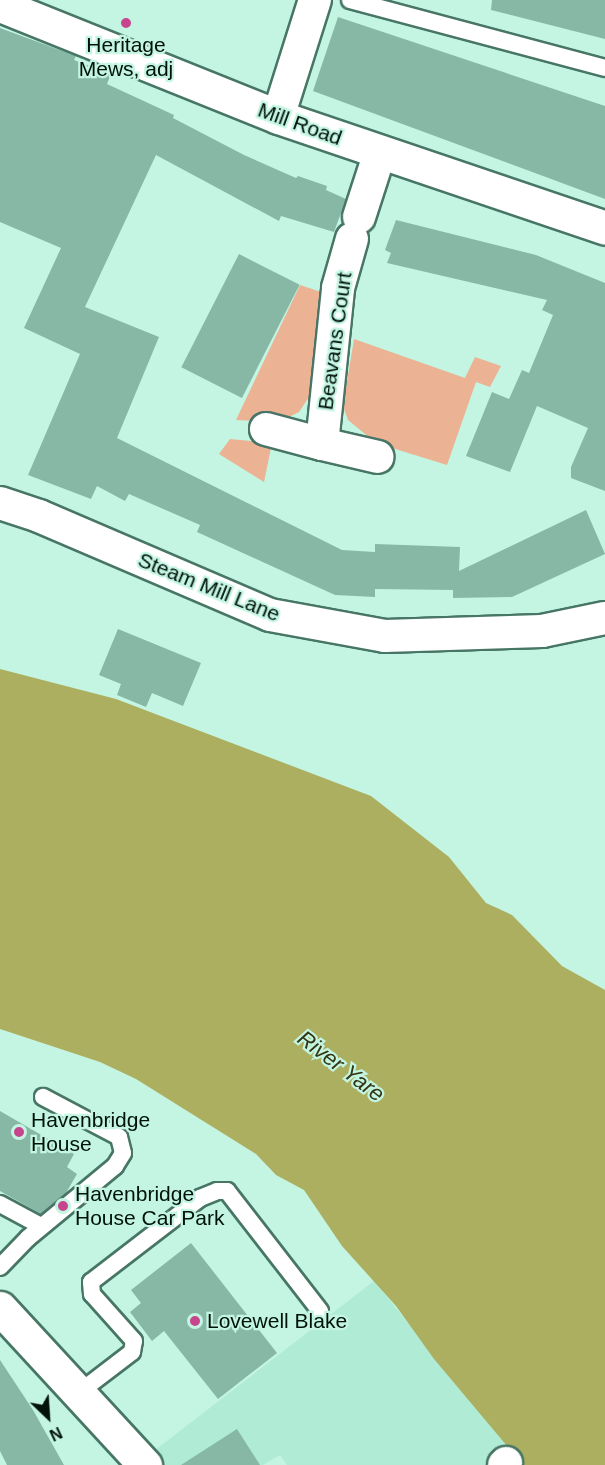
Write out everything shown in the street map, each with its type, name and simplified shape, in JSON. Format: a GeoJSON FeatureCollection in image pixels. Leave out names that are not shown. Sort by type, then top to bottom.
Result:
{"type":"FeatureCollection","features":[{"type":"Feature","properties":{"kind":"street"},"geometry":{"type":"LineString","coordinates":[[278,117],[315,0]]}},
{"type":"Feature","properties":{"kind":"street","name":"Mill Road"},"geometry":{"type":"LineString","coordinates":[[0,5],[278,117],[605,228]]}},
{"type":"Feature","properties":{"kind":"street","name":"Beavans Court"},"geometry":{"type":"LineString","coordinates":[[322,444],[338,288],[380,152]]}},
{"type":"Feature","properties":{"kind":"street"},"geometry":{"type":"LineString","coordinates":[[266,429],[378,457]]}},
{"type":"Feature","properties":{"kind":"street","name":"Steam Mill Lane"},"geometry":{"type":"LineString","coordinates":[[0,503],[39,516],[270,615],[385,636],[542,631],[605,618]]}},
{"type":"Feature","properties":{"kind":"street"},"geometry":{"type":"LineString","coordinates":[[0,1308],[81,1391],[145,1465]]}},
{"type":"Feature","properties":{"kind":"lane"},"geometry":{"type":"LineString","coordinates":[[350,0],[605,68]]}},
{"type":"Feature","properties":{"kind":"lane"},"geometry":{"type":"LineString","coordinates":[[0,1267],[42,1226],[115,1166],[123,1153],[119,1137],[43,1097]]}},
{"type":"Feature","properties":{"kind":"lane"},"geometry":{"type":"LineString","coordinates":[[81,1391],[132,1352],[134,1341],[92,1294],[91,1282],[200,1198],[217,1191],[227,1191],[320,1311]]}},
{"type":"Feature","properties":{"kind":"lane"},"geometry":{"type":"LineString","coordinates":[[0,1204],[42,1226]]}},
{"type":"Feature","properties":{"kind":"shaded area"},"geometry":{"type":"Polygon","coordinates":[[[300,285],[324,293],[309,397],[299,412],[279,422],[236,420],[300,285]]]}},
{"type":"Feature","properties":{"kind":"shaded area"},"geometry":{"type":"Polygon","coordinates":[[[354,339],[465,378],[475,357],[501,366],[490,387],[476,382],[447,465],[376,443],[348,420],[343,406],[354,339]]]}},
{"type":"Feature","properties":{"kind":"shaded area"},"geometry":{"type":"Polygon","coordinates":[[[230,439],[272,443],[264,482],[219,454],[230,439]]]}},
{"type":"Feature","properties":{"kind":"shaded area"},"geometry":{"type":"Polygon","coordinates":[[[374,1281],[523,1465],[287,1465],[280,1455],[263,1465],[160,1465],[150,1454],[374,1281]]]}},
{"type":"Feature","properties":{"kind":"water","name":"River Yare"},"geometry":{"type":"Polygon","coordinates":[[[0,669],[116,699],[371,796],[449,857],[486,903],[512,915],[562,966],[605,990],[605,1465],[523,1465],[434,1359],[396,1306],[342,1246],[304,1190],[276,1175],[256,1154],[136,1079],[100,1062],[0,1029],[0,669]]]}},
{"type":"Feature","properties":{"kind":"building"},"geometry":{"type":"Polygon","coordinates":[[[492,0],[605,0],[605,39],[491,10],[492,0]]]}},
{"type":"Feature","properties":{"kind":"building"},"geometry":{"type":"Polygon","coordinates":[[[338,17],[605,106],[605,199],[313,91],[338,17]]]}},
{"type":"Feature","properties":{"kind":"building"},"geometry":{"type":"Polygon","coordinates":[[[0,28],[76,56],[74,60],[111,74],[107,84],[174,115],[173,118],[244,155],[296,178],[298,176],[327,186],[326,190],[346,199],[334,232],[281,216],[279,221],[156,155],[85,307],[159,337],[117,438],[342,550],[375,552],[375,544],[460,547],[459,571],[586,510],[605,554],[512,597],[453,598],[453,590],[375,589],[375,597],[335,595],[197,532],[200,525],[129,494],[125,501],[97,486],[91,499],[28,475],[80,354],[24,328],[61,248],[0,222],[0,28]]]}},
{"type":"Feature","properties":{"kind":"building"},"geometry":{"type":"Polygon","coordinates":[[[396,220],[536,255],[605,283],[605,491],[571,478],[571,467],[588,428],[537,406],[510,472],[466,456],[492,392],[509,399],[522,370],[529,373],[553,315],[542,310],[547,300],[387,263],[391,253],[385,250],[396,220]]]}},
{"type":"Feature","properties":{"kind":"building"},"geometry":{"type":"Polygon","coordinates":[[[239,254],[300,285],[242,398],[181,367],[239,254]]]}},
{"type":"Feature","properties":{"kind":"building"},"geometry":{"type":"Polygon","coordinates":[[[118,629],[201,663],[183,706],[152,693],[146,707],[117,695],[121,684],[99,675],[118,629]]]}},
{"type":"Feature","properties":{"kind":"building","name":"Havenbridge House"},"geometry":{"type":"Polygon","coordinates":[[[0,1111],[74,1154],[67,1167],[77,1174],[66,1193],[41,1214],[0,1191],[0,1111]]]}},
{"type":"Feature","properties":{"kind":"building","name":"Lovewell Blake"},"geometry":{"type":"Polygon","coordinates":[[[191,1243],[277,1353],[218,1399],[164,1331],[152,1341],[130,1312],[141,1303],[131,1290],[191,1243]]]}},
{"type":"Feature","properties":{"kind":"building"},"geometry":{"type":"Polygon","coordinates":[[[0,1360],[33,1410],[64,1465],[7,1465],[0,1451],[0,1360]]]}},
{"type":"Feature","properties":{"kind":"building"},"geometry":{"type":"Polygon","coordinates":[[[237,1429],[260,1465],[181,1465],[237,1429]]]}},
{"type":"Feature","properties":{"kind":"place","name":"Heritage Mews, adj"},"geometry":{"type":"Point","coordinates":[126,23]}},
{"type":"Feature","properties":{"kind":"place","name":"Havenbridge House"},"geometry":{"type":"Point","coordinates":[19,1132]}},
{"type":"Feature","properties":{"kind":"place","name":"Havenbridge House Car Park"},"geometry":{"type":"Point","coordinates":[63,1206]}},
{"type":"Feature","properties":{"kind":"place","name":"Lovewell Blake"},"geometry":{"type":"Point","coordinates":[195,1321]}}]}
